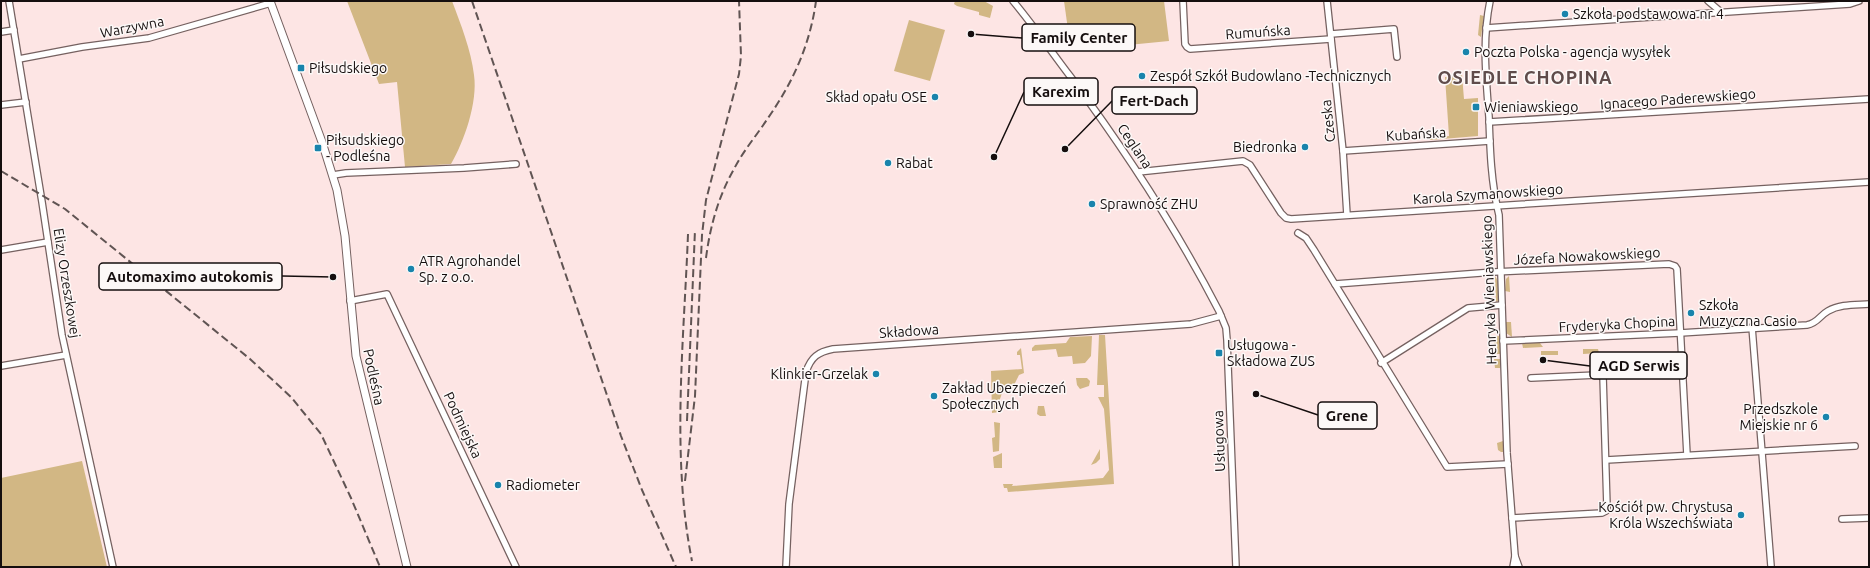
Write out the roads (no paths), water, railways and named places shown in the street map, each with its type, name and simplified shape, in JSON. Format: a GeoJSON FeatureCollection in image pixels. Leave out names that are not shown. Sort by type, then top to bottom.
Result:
{"type":"FeatureCollection","features":[{"type":"Feature","properties":{"kind":"street","name":"Elizy Orzeszkowej"},"geometry":{"type":"LineString","coordinates":[[9,1],[66,355],[113,567]]}},
{"type":"Feature","properties":{"kind":"street","name":"Ceglana"},"geometry":{"type":"LineString","coordinates":[[1014,1],[1105,123],[1138,172],[1215,302],[1220,316]]}},
{"type":"Feature","properties":{"kind":"street","name":"Rumuńska"},"geometry":{"type":"LineString","coordinates":[[1183,1],[1187,47],[1190,49],[1215,48],[1394,29],[1397,57]]}},
{"type":"Feature","properties":{"kind":"street","name":"Czeska"},"geometry":{"type":"LineString","coordinates":[[1327,1],[1343,151],[1347,216]]}},
{"type":"Feature","properties":{"kind":"street","name":"Henryka Wieniawskiego"},"geometry":{"type":"LineString","coordinates":[[1490,1],[1484,40],[1490,141],[1499,215],[1508,464],[1515,556],[1513,567]]}},
{"type":"Feature","properties":{"kind":"street"},"geometry":{"type":"LineString","coordinates":[[1708,1],[1721,12]]}},
{"type":"Feature","properties":{"kind":"street"},"geometry":{"type":"LineString","coordinates":[[1486,28],[1850,4],[1859,1]]}},
{"type":"Feature","properties":{"kind":"street","name":"Warzywna"},"geometry":{"type":"LineString","coordinates":[[19,59],[82,47],[149,38],[270,2]]}},
{"type":"Feature","properties":{"kind":"street","name":"Podleśna"},"geometry":{"type":"LineString","coordinates":[[270,2],[333,175],[337,190],[343,224],[359,376],[407,567]]}},
{"type":"Feature","properties":{"kind":"street"},"geometry":{"type":"LineString","coordinates":[[1,32],[14,30]]}},
{"type":"Feature","properties":{"kind":"street","name":"Ignacego Paderewskiego"},"geometry":{"type":"LineString","coordinates":[[1489,122],[1869,99]]}},
{"type":"Feature","properties":{"kind":"street"},"geometry":{"type":"LineString","coordinates":[[1,105],[26,102]]}},
{"type":"Feature","properties":{"kind":"street","name":"Kubańska"},"geometry":{"type":"LineString","coordinates":[[1343,151],[1490,141]]}},
{"type":"Feature","properties":{"kind":"street","name":"Karola Szymanowskiego"},"geometry":{"type":"LineString","coordinates":[[1138,172],[1243,161],[1250,165],[1286,218],[1291,219],[1869,182]]}},
{"type":"Feature","properties":{"kind":"street"},"geometry":{"type":"LineString","coordinates":[[333,175],[346,173],[464,168],[516,164]]}},
{"type":"Feature","properties":{"kind":"street"},"geometry":{"type":"LineString","coordinates":[[1298,233],[1306,238],[1447,467],[1508,464]]}},
{"type":"Feature","properties":{"kind":"street"},"geometry":{"type":"LineString","coordinates":[[1,250],[48,242]]}},
{"type":"Feature","properties":{"kind":"street","name":"Józefa Nowakowskiego"},"geometry":{"type":"LineString","coordinates":[[1335,284],[1501,272],[1669,264],[1675,266],[1677,269],[1687,455]]}},
{"type":"Feature","properties":{"kind":"street","name":"Podmiejska"},"geometry":{"type":"LineString","coordinates":[[350,301],[387,294],[516,567]]}},
{"type":"Feature","properties":{"kind":"street","name":"Fryderyka Chopina"},"geometry":{"type":"LineString","coordinates":[[1503,340],[1680,333],[1815,324],[1825,312],[1838,306],[1869,304]]}},
{"type":"Feature","properties":{"kind":"street"},"geometry":{"type":"LineString","coordinates":[[1382,363],[1468,308],[1502,305]]}},
{"type":"Feature","properties":{"kind":"street","name":"Składowa"},"geometry":{"type":"LineString","coordinates":[[786,567],[789,504],[805,379],[810,362],[816,355],[833,349],[1190,324],[1220,316]]}},
{"type":"Feature","properties":{"kind":"street","name":"Usługowa"},"geometry":{"type":"LineString","coordinates":[[1220,316],[1226,328],[1227,340],[1236,567]]}},
{"type":"Feature","properties":{"kind":"street"},"geometry":{"type":"LineString","coordinates":[[1752,327],[1771,566]]}},
{"type":"Feature","properties":{"kind":"street"},"geometry":{"type":"LineString","coordinates":[[1,366],[66,355]]}},
{"type":"Feature","properties":{"kind":"street"},"geometry":{"type":"LineString","coordinates":[[1512,518],[1602,513],[1606,511],[1603,376],[1597,374],[1532,378]]}},
{"type":"Feature","properties":{"kind":"street"},"geometry":{"type":"LineString","coordinates":[[1606,460],[1855,446]]}},
{"type":"Feature","properties":{"kind":"street"},"geometry":{"type":"LineString","coordinates":[[1842,519],[1869,518]]}},
{"type":"Feature","properties":{"kind":"street","name":"Henryka Wieniawskiego"},"geometry":{"type":"LineString","coordinates":[[1515,556],[1519,567]]}},
{"type":"Feature","properties":{"kind":"railway"},"geometry":{"type":"LineString","coordinates":[[472,1],[621,436],[642,490],[676,567]]}},
{"type":"Feature","properties":{"kind":"railway"},"geometry":{"type":"LineString","coordinates":[[685,481],[695,396],[702,235],[706,200],[739,74],[741,56],[739,1]]}},
{"type":"Feature","properties":{"kind":"railway"},"geometry":{"type":"LineString","coordinates":[[706,258],[712,224],[723,190],[746,149],[764,124],[793,77],[805,48],[816,1]]}},
{"type":"Feature","properties":{"kind":"railway"},"geometry":{"type":"LineString","coordinates":[[1,171],[65,209],[250,359],[291,397],[321,434],[351,498],[380,567]]}},
{"type":"Feature","properties":{"kind":"railway"},"geometry":{"type":"LineString","coordinates":[[687,421],[695,230]]}},
{"type":"Feature","properties":{"kind":"railway"},"geometry":{"type":"LineString","coordinates":[[688,234],[682,357],[680,440],[682,481],[692,561]]}},
{"type":"Feature","properties":{"kind":"place","name":"Szkoła podstawowa nr 4"},"geometry":{"type":"Point","coordinates":[1565,14]}},
{"type":"Feature","properties":{"kind":"place","name":"Family Center"},"geometry":{"type":"Point","coordinates":[971,34]}},
{"type":"Feature","properties":{"kind":"place","name":"Poczta Polska - agencja wysyłek"},"geometry":{"type":"Point","coordinates":[1466,52]}},
{"type":"Feature","properties":{"kind":"place","name":"Piłsudskiego"},"geometry":{"type":"Point","coordinates":[301,68]}},
{"type":"Feature","properties":{"kind":"place","name":"Zespół Szkół Budowlano -Technicznych"},"geometry":{"type":"Point","coordinates":[1142,76]}},
{"type":"Feature","properties":{"kind":"place","name":"Skład opału OSE"},"geometry":{"type":"Point","coordinates":[935,97]}},
{"type":"Feature","properties":{"kind":"place","name":"Wieniawskiego"},"geometry":{"type":"Point","coordinates":[1476,107]}},
{"type":"Feature","properties":{"kind":"place","name":"Biedronka"},"geometry":{"type":"Point","coordinates":[1305,147]}},
{"type":"Feature","properties":{"kind":"place","name":"Piłsudskiego - Podleśna"},"geometry":{"type":"Point","coordinates":[318,148]}},
{"type":"Feature","properties":{"kind":"place","name":"Fert-Dach"},"geometry":{"type":"Point","coordinates":[1065,149]}},
{"type":"Feature","properties":{"kind":"place","name":"Karexim"},"geometry":{"type":"Point","coordinates":[994,157]}},
{"type":"Feature","properties":{"kind":"place","name":"Rabat"},"geometry":{"type":"Point","coordinates":[888,163]}},
{"type":"Feature","properties":{"kind":"place","name":"Sprawność ZHU"},"geometry":{"type":"Point","coordinates":[1092,204]}},
{"type":"Feature","properties":{"kind":"place","name":"ATR Agrohandel Sp. z o.o."},"geometry":{"type":"Point","coordinates":[411,269]}},
{"type":"Feature","properties":{"kind":"place","name":"Automaximo autokomis"},"geometry":{"type":"Point","coordinates":[333,277]}},
{"type":"Feature","properties":{"kind":"place","name":"Szkoła Muzyczna Casio"},"geometry":{"type":"Point","coordinates":[1691,313]}},
{"type":"Feature","properties":{"kind":"place","name":"Usługowa - Składowa ZUS"},"geometry":{"type":"Point","coordinates":[1219,353]}},
{"type":"Feature","properties":{"kind":"place","name":"AGD Serwis"},"geometry":{"type":"Point","coordinates":[1543,360]}},
{"type":"Feature","properties":{"kind":"place","name":"Klinkier-Grzelak"},"geometry":{"type":"Point","coordinates":[876,374]}},
{"type":"Feature","properties":{"kind":"place","name":"Grene"},"geometry":{"type":"Point","coordinates":[1256,394]}},
{"type":"Feature","properties":{"kind":"place","name":"Zakład Ubezpieczeń Społecznych"},"geometry":{"type":"Point","coordinates":[934,396]}},
{"type":"Feature","properties":{"kind":"place","name":"Przedszkole Miejskie nr 6"},"geometry":{"type":"Point","coordinates":[1826,417]}},
{"type":"Feature","properties":{"kind":"place","name":"Radiometer"},"geometry":{"type":"Point","coordinates":[498,485]}},
{"type":"Feature","properties":{"kind":"place","name":"Kościół pw. Chrystusa Króla Wszechświata"},"geometry":{"type":"Point","coordinates":[1741,515]}},
{"type":"Feature","properties":{"kind":"district","name":"OSIEDLE CHOPINA"},"geometry":{"type":"Point","coordinates":[1525,77]}}]}
